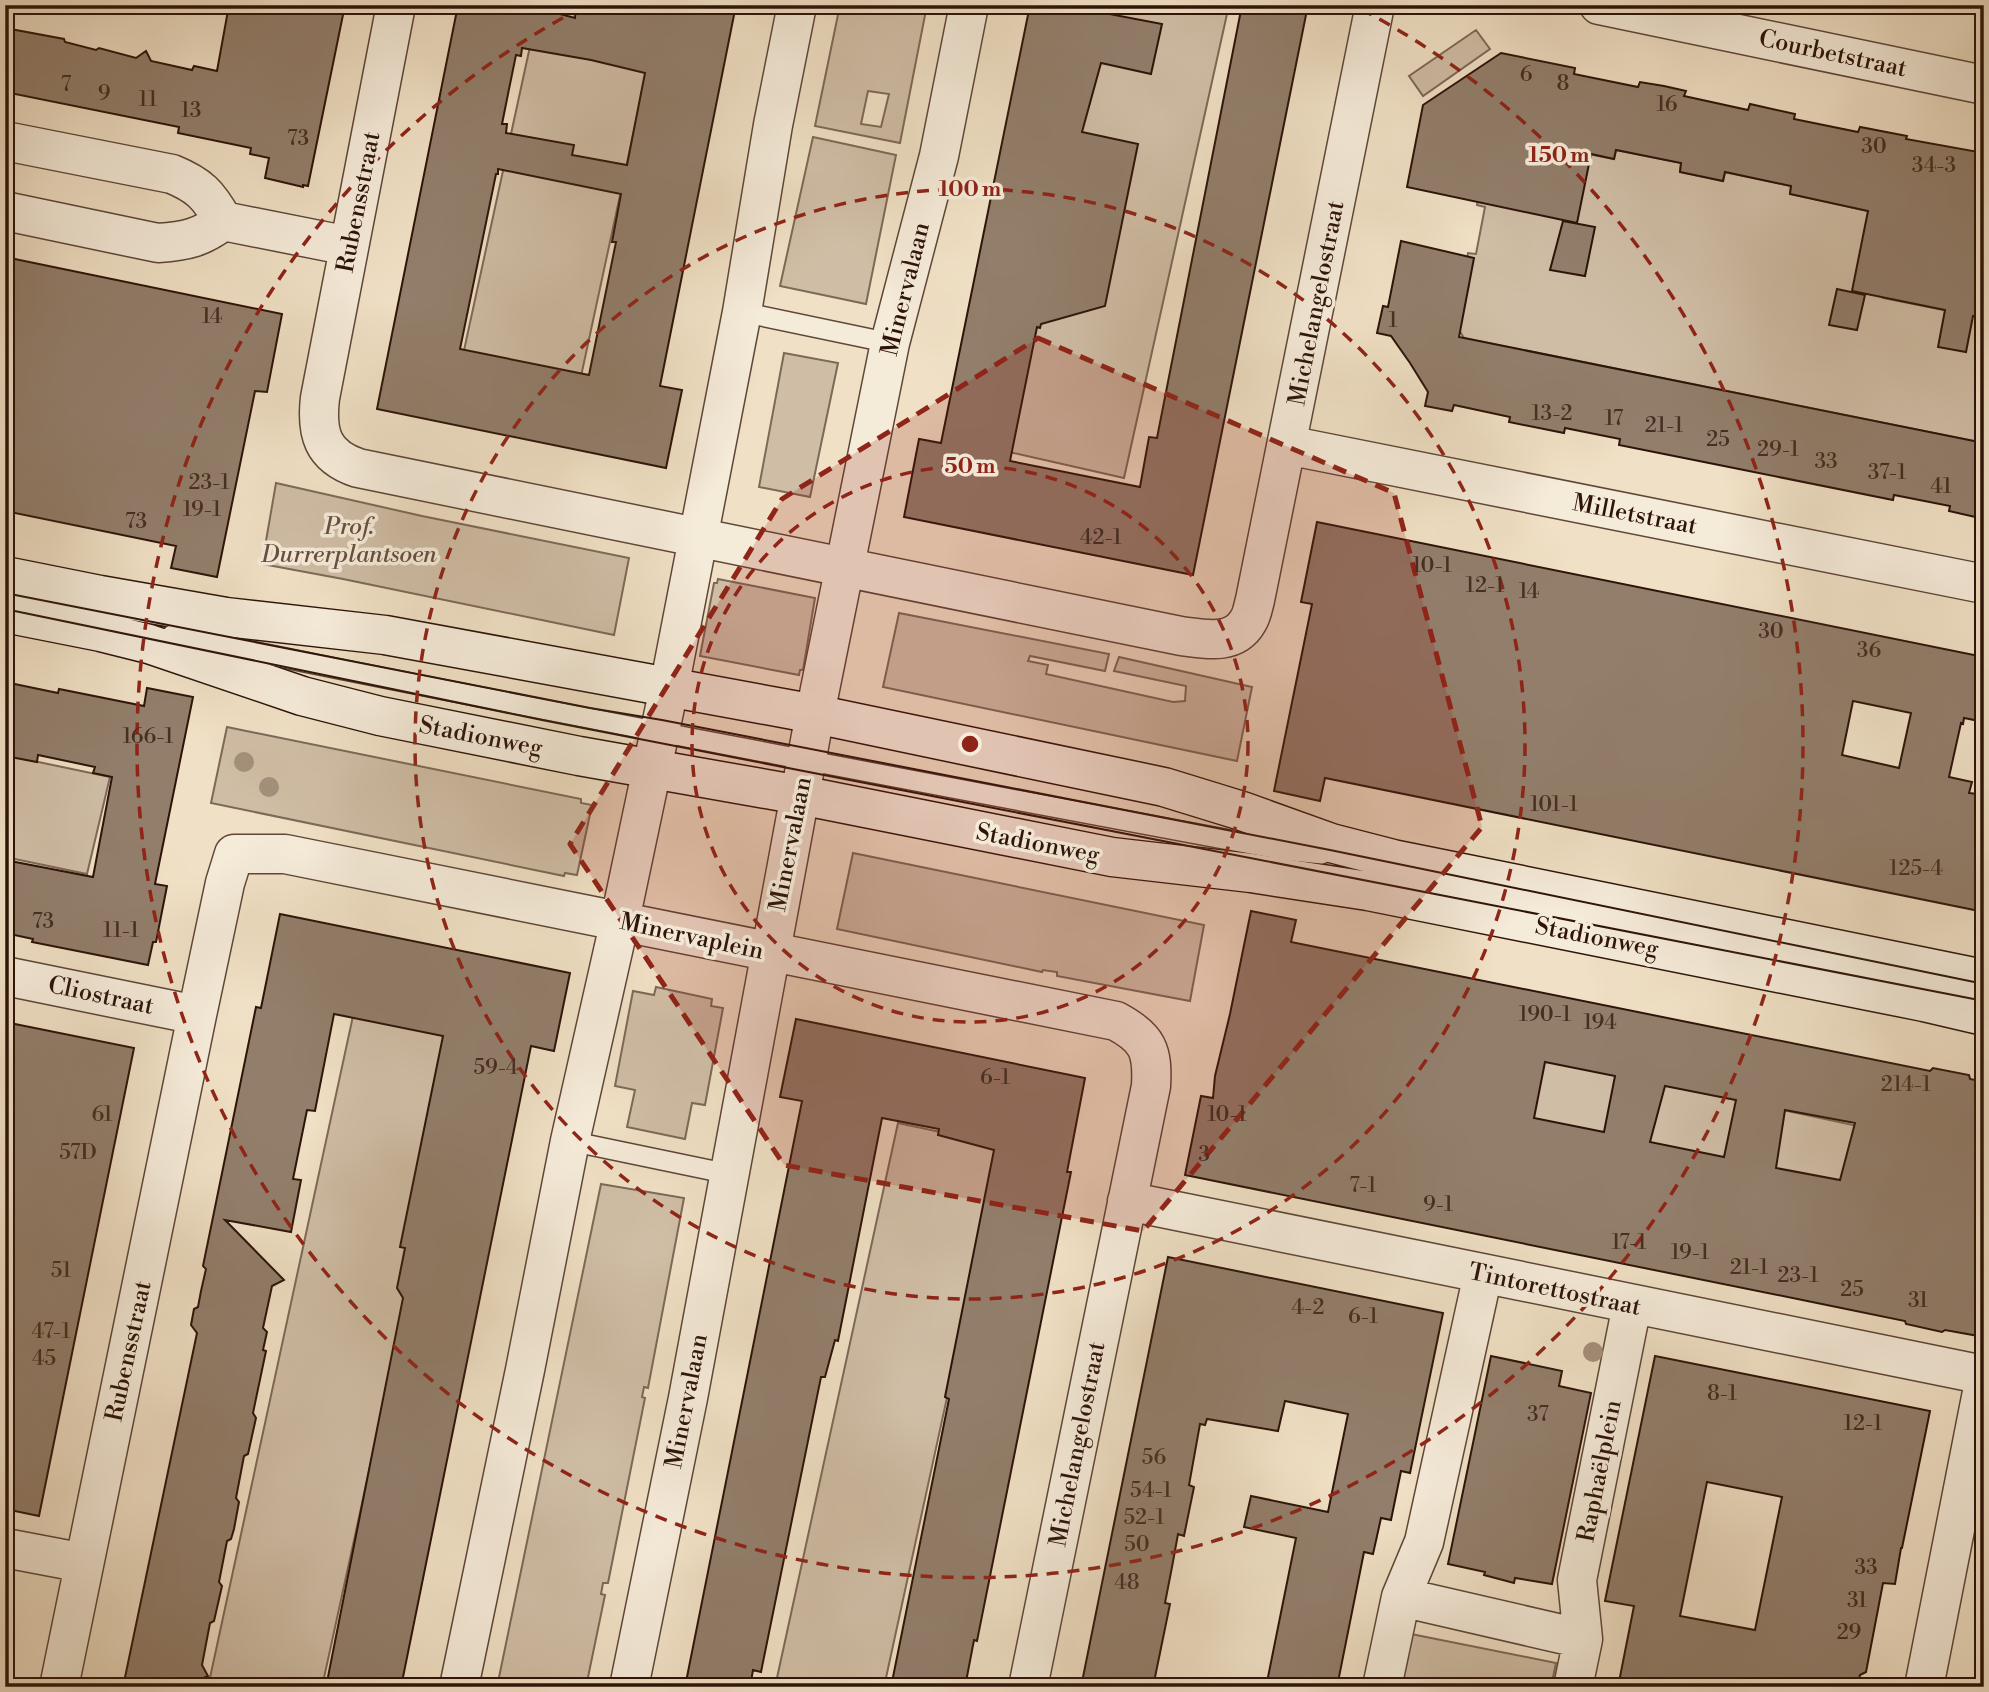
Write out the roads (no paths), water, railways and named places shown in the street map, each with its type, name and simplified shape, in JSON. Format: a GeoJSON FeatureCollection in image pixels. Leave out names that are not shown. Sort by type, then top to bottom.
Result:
{"type":"FeatureCollection","features":[{"type":"Feature","properties":{"kind":"street","name":"Rubensstraat"},"geometry":{"type":"LineString","coordinates":[[396,5],[320,398],[320,436],[332,455],[346,464],[698,538]]}},
{"type":"Feature","properties":{"kind":"street"},"geometry":{"type":"LineString","coordinates":[[458,1687],[570,1142],[669,688],[742,312],[773,125],[797,5]]}},
{"type":"Feature","properties":{"kind":"street","name":"Minervalaan"},"geometry":{"type":"LineString","coordinates":[[629,1687],[688,1398],[815,714],[890,344],[939,156],[969,5]]}},
{"type":"Feature","properties":{"kind":"street","name":"Michelangelostraat"},"geometry":{"type":"LineString","coordinates":[[846,568],[1181,636],[1215,640],[1238,634],[1249,621],[1255,600],[1375,5]]}},
{"type":"Feature","properties":{"kind":"street","name":"Courbetstraat"},"geometry":{"type":"LineString","coordinates":[[1599,5],[1984,85]]}},
{"type":"Feature","properties":{"kind":"street"},"geometry":{"type":"LineString","coordinates":[[5,141],[172,174],[191,182],[212,201],[223,221]]}},
{"type":"Feature","properties":{"kind":"street"},"geometry":{"type":"LineString","coordinates":[[5,211],[158,243],[183,241],[206,234],[223,221],[349,246]]}},
{"type":"Feature","properties":{"kind":"street","name":"Milletstraat"},"geometry":{"type":"LineString","coordinates":[[1287,445],[1984,584]]}},
{"type":"Feature","properties":{"kind":"street"},"geometry":{"type":"LineString","coordinates":[[698,538],[846,568]]}},
{"type":"Feature","properties":{"kind":"street","name":"Stadionweg"},"geometry":{"type":"LineString","coordinates":[[5,576],[226,617],[385,635],[815,714],[1164,787],[1331,843],[1393,859],[1984,979]]}},
{"type":"Feature","properties":{"kind":"street","name":"Stadionweg"},"geometry":{"type":"LineString","coordinates":[[5,613],[149,644],[302,696],[380,716],[651,769],[803,777],[1112,857],[1251,873],[1368,891],[1984,1016]]}},
{"type":"Feature","properties":{"kind":"street","name":"Minervaplein"},"geometry":{"type":"LineString","coordinates":[[197,1015],[225,883],[234,854],[285,854],[620,920],[1116,1021],[1135,1031],[1146,1045],[1152,1065],[1151,1086],[1127,1200]]}},
{"type":"Feature","properties":{"kind":"street","name":"Cliostraat"},"geometry":{"type":"LineString","coordinates":[[5,976],[197,1015]]}},
{"type":"Feature","properties":{"kind":"street","name":"Rubensstraat"},"geometry":{"type":"LineString","coordinates":[[59,1687],[197,1015]]}},
{"type":"Feature","properties":{"kind":"street","name":"Michelangelostraat"},"geometry":{"type":"LineString","coordinates":[[1028,1687],[1127,1200]]}},
{"type":"Feature","properties":{"kind":"street","name":"Tintorettostraat"},"geometry":{"type":"LineString","coordinates":[[1127,1200],[1984,1375]]}},
{"type":"Feature","properties":{"kind":"street"},"geometry":{"type":"LineString","coordinates":[[1382,1687],[1401,1597],[1424,1542],[1483,1274]]}},
{"type":"Feature","properties":{"kind":"street","name":"Raphaëlplein"},"geometry":{"type":"LineString","coordinates":[[1573,1687],[1583,1639],[1577,1580],[1632,1305]]}},
{"type":"Feature","properties":{"kind":"street"},"geometry":{"type":"LineString","coordinates":[[1924,1687],[1984,1382]]}},
{"type":"Feature","properties":{"kind":"street"},"geometry":{"type":"LineString","coordinates":[[5,1548],[84,1563]]}},
{"type":"Feature","properties":{"kind":"street"},"geometry":{"type":"LineString","coordinates":[[1401,1597],[1583,1639]]}},
{"type":"Feature","properties":{"kind":"lane"},"geometry":{"type":"LineString","coordinates":[[742,312],[890,344]]}},
{"type":"Feature","properties":{"kind":"lane","name":"Stadionweg"},"geometry":{"type":"LineString","coordinates":[[101,632],[170,635],[659,732],[803,777],[1283,850],[1393,859]]}},
{"type":"Feature","properties":{"kind":"lane"},"geometry":{"type":"LineString","coordinates":[[570,1142],[729,1174]]}},
{"type":"Feature","properties":{"kind":"tram line"},"geometry":{"type":"LineString","coordinates":[[5,593],[1330,850],[1984,984]]}},
{"type":"Feature","properties":{"kind":"tram line"},"geometry":{"type":"LineString","coordinates":[[5,609],[542,720],[1984,1001]]}},
{"type":"Feature","properties":{"kind":"park label","name":"Prof. Durrerplantsoen"},"geometry":{"type":"Point","coordinates":[349,540]}}]}
